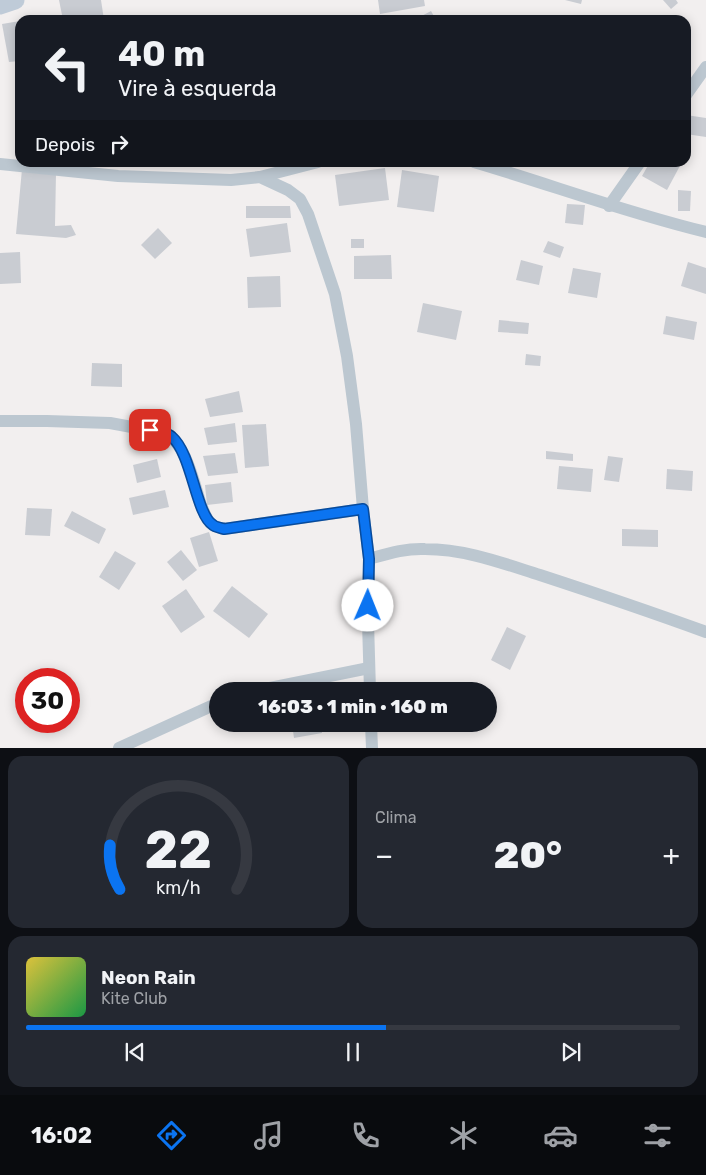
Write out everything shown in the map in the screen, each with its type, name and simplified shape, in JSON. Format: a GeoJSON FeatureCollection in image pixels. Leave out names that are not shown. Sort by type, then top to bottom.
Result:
{"type":"FeatureCollection","features":[{"type":"Feature","properties":{"kind":"street"},"geometry":{"type":"LineString","coordinates":[[0,5],[15,0]]}},
{"type":"Feature","properties":{"kind":"street"},"geometry":{"type":"LineString","coordinates":[[691,88],[706,67]]}},
{"type":"Feature","properties":{"kind":"street"},"geometry":{"type":"LineString","coordinates":[[0,164],[15,166]]}},
{"type":"Feature","properties":{"kind":"street"},"geometry":{"type":"LineString","coordinates":[[30,167],[118,176],[231,180],[260,177],[299,167]]}},
{"type":"Feature","properties":{"kind":"street"},"geometry":{"type":"LineString","coordinates":[[491,167],[609,206],[706,232]]}},
{"type":"Feature","properties":{"kind":"street"},"geometry":{"type":"LineString","coordinates":[[609,206],[636,167]]}},
{"type":"Feature","properties":{"kind":"street"},"geometry":{"type":"LineString","coordinates":[[260,177],[288,190],[300,199],[308,214],[335,294],[347,356],[356,424],[369,559],[370,682]]}},
{"type":"Feature","properties":{"kind":"street"},"geometry":{"type":"LineString","coordinates":[[0,421],[110,423],[172,436],[180,447],[191,473],[205,516],[212,525],[224,529],[363,509]]}},
{"type":"Feature","properties":{"kind":"street"},"geometry":{"type":"LineString","coordinates":[[369,559],[394,552],[422,548],[474,554],[604,596],[706,632]]}},
{"type":"Feature","properties":{"kind":"street"},"geometry":{"type":"LineString","coordinates":[[300,682],[369,668]]}},
{"type":"Feature","properties":{"kind":"street"},"geometry":{"type":"LineString","coordinates":[[119,748],[209,707]]}},
{"type":"Feature","properties":{"kind":"street"},"geometry":{"type":"LineString","coordinates":[[371,732],[372,748]]}},
{"type":"Feature","properties":{"kind":"building"},"geometry":{"type":"Polygon","coordinates":[[[59,0],[101,0],[103,15],[62,15],[59,0]]]}},
{"type":"Feature","properties":{"kind":"building"},"geometry":{"type":"Polygon","coordinates":[[[378,0],[424,0],[425,6],[380,14],[378,0]]]}},
{"type":"Feature","properties":{"kind":"building"},"geometry":{"type":"Polygon","coordinates":[[[565,0],[582,0],[581,4],[565,0]]]}},
{"type":"Feature","properties":{"kind":"building"},"geometry":{"type":"Polygon","coordinates":[[[663,0],[676,0],[678,3],[671,9],[663,0]]]}},
{"type":"Feature","properties":{"kind":"building"},"geometry":{"type":"Polygon","coordinates":[[[431,11],[433,15],[423,15],[431,11]]]}},
{"type":"Feature","properties":{"kind":"building"},"geometry":{"type":"Polygon","coordinates":[[[15,22],[15,61],[9,62],[2,24],[15,22]]]}},
{"type":"Feature","properties":{"kind":"building"},"geometry":{"type":"Polygon","coordinates":[[[691,116],[706,118],[706,137],[691,135],[691,116]]]}},
{"type":"Feature","properties":{"kind":"building"},"geometry":{"type":"Polygon","coordinates":[[[647,167],[679,167],[667,190],[642,176],[647,167]]]}},
{"type":"Feature","properties":{"kind":"building"},"geometry":{"type":"Polygon","coordinates":[[[385,168],[389,200],[339,206],[335,175],[385,168]]]}},
{"type":"Feature","properties":{"kind":"building"},"geometry":{"type":"Polygon","coordinates":[[[22,169],[56,173],[55,226],[71,225],[76,235],[66,238],[16,234],[22,169]]]}},
{"type":"Feature","properties":{"kind":"building"},"geometry":{"type":"Polygon","coordinates":[[[402,170],[439,176],[434,212],[397,207],[402,170]]]}},
{"type":"Feature","properties":{"kind":"building"},"geometry":{"type":"Polygon","coordinates":[[[678,190],[691,191],[690,211],[678,211],[678,190]]]}},
{"type":"Feature","properties":{"kind":"building"},"geometry":{"type":"Polygon","coordinates":[[[567,204],[585,205],[583,225],[565,223],[567,204]]]}},
{"type":"Feature","properties":{"kind":"building"},"geometry":{"type":"Polygon","coordinates":[[[246,206],[290,206],[291,218],[246,218],[246,206]]]}},
{"type":"Feature","properties":{"kind":"building"},"geometry":{"type":"Polygon","coordinates":[[[287,223],[291,252],[250,257],[246,229],[287,223]]]}},
{"type":"Feature","properties":{"kind":"building"},"geometry":{"type":"Polygon","coordinates":[[[158,228],[172,243],[155,259],[141,245],[158,228]]]}},
{"type":"Feature","properties":{"kind":"building"},"geometry":{"type":"Polygon","coordinates":[[[351,239],[364,239],[364,248],[351,248],[351,239]]]}},
{"type":"Feature","properties":{"kind":"building"},"geometry":{"type":"Polygon","coordinates":[[[548,241],[564,247],[560,258],[543,252],[548,241]]]}},
{"type":"Feature","properties":{"kind":"building"},"geometry":{"type":"Polygon","coordinates":[[[20,252],[21,283],[0,284],[0,253],[20,252]]]}},
{"type":"Feature","properties":{"kind":"building"},"geometry":{"type":"Polygon","coordinates":[[[391,255],[392,279],[354,279],[354,256],[391,255]]]}},
{"type":"Feature","properties":{"kind":"building"},"geometry":{"type":"Polygon","coordinates":[[[521,260],[543,266],[539,285],[516,280],[521,260]]]}},
{"type":"Feature","properties":{"kind":"building"},"geometry":{"type":"Polygon","coordinates":[[[688,262],[706,268],[706,294],[681,286],[688,262]]]}},
{"type":"Feature","properties":{"kind":"building"},"geometry":{"type":"Polygon","coordinates":[[[573,268],[601,273],[597,298],[568,293],[573,268]]]}},
{"type":"Feature","properties":{"kind":"building"},"geometry":{"type":"Polygon","coordinates":[[[280,276],[281,307],[248,308],[247,277],[280,276]]]}},
{"type":"Feature","properties":{"kind":"building"},"geometry":{"type":"Polygon","coordinates":[[[423,303],[462,311],[456,340],[417,332],[423,303]]]}},
{"type":"Feature","properties":{"kind":"building"},"geometry":{"type":"Polygon","coordinates":[[[666,316],[697,322],[694,340],[663,334],[666,316]]]}},
{"type":"Feature","properties":{"kind":"building"},"geometry":{"type":"Polygon","coordinates":[[[499,320],[529,323],[528,334],[498,332],[499,320]]]}},
{"type":"Feature","properties":{"kind":"building"},"geometry":{"type":"Polygon","coordinates":[[[526,354],[541,356],[540,366],[525,365],[526,354]]]}},
{"type":"Feature","properties":{"kind":"building"},"geometry":{"type":"Polygon","coordinates":[[[92,363],[122,364],[122,387],[91,386],[92,363]]]}},
{"type":"Feature","properties":{"kind":"building"},"geometry":{"type":"Polygon","coordinates":[[[239,391],[243,412],[210,417],[205,399],[239,391]]]}},
{"type":"Feature","properties":{"kind":"building"},"geometry":{"type":"Polygon","coordinates":[[[235,423],[237,442],[208,445],[204,428],[235,423]]]}},
{"type":"Feature","properties":{"kind":"building"},"geometry":{"type":"Polygon","coordinates":[[[266,424],[269,466],[245,468],[242,425],[266,424]]]}},
{"type":"Feature","properties":{"kind":"building"},"geometry":{"type":"Polygon","coordinates":[[[546,451],[573,454],[573,461],[546,459],[546,451]]]}},
{"type":"Feature","properties":{"kind":"building"},"geometry":{"type":"Polygon","coordinates":[[[235,453],[238,473],[208,476],[203,456],[235,453]]]}},
{"type":"Feature","properties":{"kind":"building"},"geometry":{"type":"Polygon","coordinates":[[[608,456],[623,458],[619,482],[604,480],[608,456]]]}},
{"type":"Feature","properties":{"kind":"building"},"geometry":{"type":"Polygon","coordinates":[[[157,459],[161,477],[137,483],[133,465],[157,459]]]}},
{"type":"Feature","properties":{"kind":"building"},"geometry":{"type":"Polygon","coordinates":[[[559,466],[593,469],[591,492],[557,489],[559,466]]]}},
{"type":"Feature","properties":{"kind":"building"},"geometry":{"type":"Polygon","coordinates":[[[667,469],[693,471],[692,491],[666,489],[667,469]]]}},
{"type":"Feature","properties":{"kind":"building"},"geometry":{"type":"Polygon","coordinates":[[[231,482],[233,502],[207,505],[205,485],[231,482]]]}},
{"type":"Feature","properties":{"kind":"building"},"geometry":{"type":"Polygon","coordinates":[[[165,490],[169,507],[133,515],[129,498],[165,490]]]}},
{"type":"Feature","properties":{"kind":"building"},"geometry":{"type":"Polygon","coordinates":[[[27,508],[52,509],[50,536],[25,535],[27,508]]]}},
{"type":"Feature","properties":{"kind":"building"},"geometry":{"type":"Polygon","coordinates":[[[72,511],[106,529],[99,544],[64,526],[72,511]]]}},
{"type":"Feature","properties":{"kind":"building"},"geometry":{"type":"Polygon","coordinates":[[[622,529],[658,530],[658,547],[622,546],[622,529]]]}},
{"type":"Feature","properties":{"kind":"building"},"geometry":{"type":"Polygon","coordinates":[[[209,532],[218,561],[199,567],[190,538],[209,532]]]}},
{"type":"Feature","properties":{"kind":"building"},"geometry":{"type":"Polygon","coordinates":[[[181,550],[197,570],[183,581],[167,562],[181,550]]]}},
{"type":"Feature","properties":{"kind":"building"},"geometry":{"type":"Polygon","coordinates":[[[115,551],[136,563],[119,590],[99,577],[115,551]]]}},
{"type":"Feature","properties":{"kind":"building"},"geometry":{"type":"Polygon","coordinates":[[[232,586],[268,614],[249,638],[213,611],[232,586]]]}},
{"type":"Feature","properties":{"kind":"building"},"geometry":{"type":"Polygon","coordinates":[[[186,589],[205,617],[181,633],[162,606],[186,589]]]}},
{"type":"Feature","properties":{"kind":"building"},"geometry":{"type":"Polygon","coordinates":[[[507,627],[526,636],[510,670],[491,660],[507,627]]]}},
{"type":"Feature","properties":{"kind":"building"},"geometry":{"type":"Polygon","coordinates":[[[293,732],[322,732],[322,733],[294,738],[293,732]]]}},
{"type":"Feature","properties":{"kind":"route"},"geometry":{"type":"LineString","coordinates":[[150,430],[172,436],[180,447],[205,516],[212,525],[224,529],[363,509],[369,559],[368,606]]}}]}
